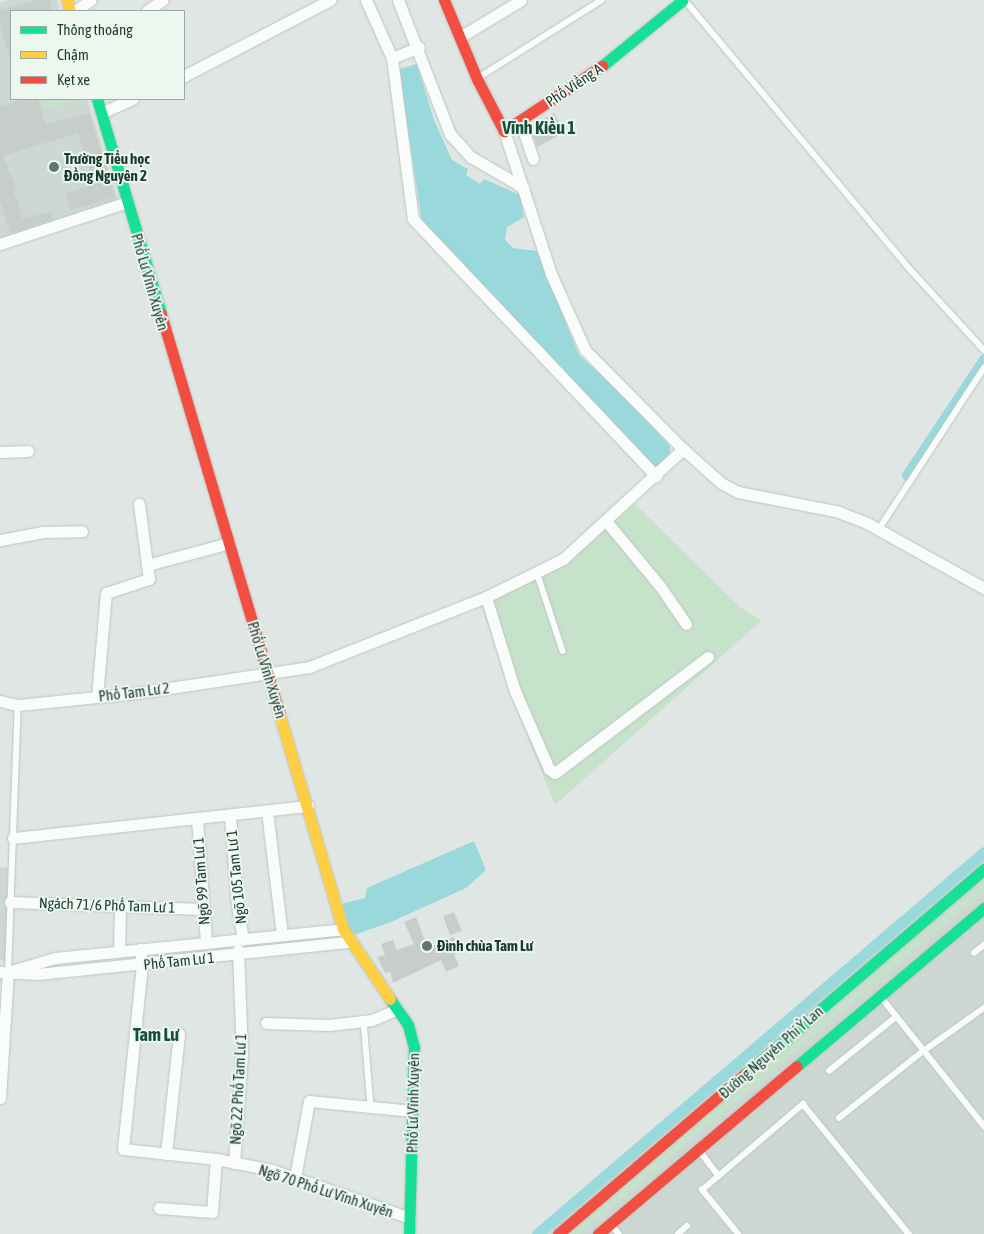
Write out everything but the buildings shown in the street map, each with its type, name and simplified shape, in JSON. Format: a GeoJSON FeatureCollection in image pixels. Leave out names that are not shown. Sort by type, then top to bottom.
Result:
{"type":"FeatureCollection","features":[{"type":"Feature","properties":{"kind":"street"},"geometry":{"type":"LineString","coordinates":[[76,10],[91,0]]}},
{"type":"Feature","properties":{"kind":"street"},"geometry":{"type":"LineString","coordinates":[[148,10],[163,0]]}},
{"type":"Feature","properties":{"kind":"street"},"geometry":{"type":"LineString","coordinates":[[185,75],[330,0]]}},
{"type":"Feature","properties":{"kind":"street"},"geometry":{"type":"LineString","coordinates":[[366,0],[392,58],[413,219],[660,472]]}},
{"type":"Feature","properties":{"kind":"street"},"geometry":{"type":"LineString","coordinates":[[398,0],[419,47],[440,111],[450,134],[471,156],[524,188]]}},
{"type":"Feature","properties":{"kind":"street"},"geometry":{"type":"LineString","coordinates":[[444,0],[477,79],[504,131],[551,274],[585,350],[683,450],[721,483],[738,492],[836,510],[866,524],[984,588]]}},
{"type":"Feature","properties":{"kind":"street"},"geometry":{"type":"LineString","coordinates":[[460,37],[520,0]]}},
{"type":"Feature","properties":{"kind":"street","name":"Phố Viềng A"},"geometry":{"type":"LineString","coordinates":[[504,131],[613,59],[684,0]]}},
{"type":"Feature","properties":{"kind":"street"},"geometry":{"type":"LineString","coordinates":[[392,58],[419,47]]}},
{"type":"Feature","properties":{"kind":"street","name":"Phố Lư Vĩnh Xuyên"},"geometry":{"type":"LineString","coordinates":[[97,100],[343,929],[349,942],[408,1025],[414,1047],[409,1234]]}},
{"type":"Feature","properties":{"kind":"street"},"geometry":{"type":"LineString","coordinates":[[101,113],[131,100]]}},
{"type":"Feature","properties":{"kind":"street"},"geometry":{"type":"LineString","coordinates":[[520,121],[533,159]]}},
{"type":"Feature","properties":{"kind":"street"},"geometry":{"type":"LineString","coordinates":[[0,244],[127,202]]}},
{"type":"Feature","properties":{"kind":"street","name":"Phố Tam Lư 2"},"geometry":{"type":"LineString","coordinates":[[0,701],[18,705],[97,697],[269,675],[308,667],[486,597],[563,559],[683,450]]}},
{"type":"Feature","properties":{"kind":"street"},"geometry":{"type":"LineString","coordinates":[[0,452],[28,451]]}},
{"type":"Feature","properties":{"kind":"street"},"geometry":{"type":"LineString","coordinates":[[97,697],[106,593],[149,579],[139,504]]}},
{"type":"Feature","properties":{"kind":"street"},"geometry":{"type":"LineString","coordinates":[[606,521],[660,586],[686,624]]}},
{"type":"Feature","properties":{"kind":"street"},"geometry":{"type":"LineString","coordinates":[[0,540],[43,532],[82,531]]}},
{"type":"Feature","properties":{"kind":"street"},"geometry":{"type":"LineString","coordinates":[[147,565],[229,543]]}},
{"type":"Feature","properties":{"kind":"street"},"geometry":{"type":"LineString","coordinates":[[486,597],[515,691],[549,769],[555,773],[708,657]]}},
{"type":"Feature","properties":{"kind":"street"},"geometry":{"type":"LineString","coordinates":[[13,838],[230,816],[308,806]]}},
{"type":"Feature","properties":{"kind":"street"},"geometry":{"type":"LineString","coordinates":[[267,811],[282,935]]}},
{"type":"Feature","properties":{"kind":"street","name":"Ngõ 105 Tam Lư 1"},"geometry":{"type":"LineString","coordinates":[[230,816],[240,939],[239,955]]}},
{"type":"Feature","properties":{"kind":"street","name":"Ngõ 99 Tam Lư 1"},"geometry":{"type":"LineString","coordinates":[[196,819],[206,943]]}},
{"type":"Feature","properties":{"kind":"street","name":"Đường Nguyên Phi Ỷ Lan"},"geometry":{"type":"LineString","coordinates":[[558,1234],[984,869]]}},
{"type":"Feature","properties":{"kind":"street","name":"Ngách 71/6 Phố Tam Lư 1"},"geometry":{"type":"LineString","coordinates":[[10,902],[203,908]]}},
{"type":"Feature","properties":{"kind":"street"},"geometry":{"type":"LineString","coordinates":[[119,951],[120,906]]}},
{"type":"Feature","properties":{"kind":"street","name":"Đường Nguyên Phi Ỷ Lan"},"geometry":{"type":"LineString","coordinates":[[598,1234],[984,908]]}},
{"type":"Feature","properties":{"kind":"street","name":"Phố Tam Lư 1"},"geometry":{"type":"LineString","coordinates":[[4,972],[48,959],[343,929]]}},
{"type":"Feature","properties":{"kind":"street","name":"Phố Tam Lư 1"},"geometry":{"type":"LineString","coordinates":[[4,972],[38,974],[142,965],[349,942]]}},
{"type":"Feature","properties":{"kind":"street"},"geometry":{"type":"LineString","coordinates":[[140,949],[142,965]]}},
{"type":"Feature","properties":{"kind":"street","name":"Ngõ 22 Phố Tam Lư 1"},"geometry":{"type":"LineString","coordinates":[[234,1163],[242,1055],[239,955]]}},
{"type":"Feature","properties":{"kind":"street","name":"Ngõ 70 Phố Lư Vĩnh Xuyên"},"geometry":{"type":"LineString","coordinates":[[142,965],[123,1149],[216,1159],[234,1163],[295,1178],[410,1218]]}},
{"type":"Feature","properties":{"kind":"street"},"geometry":{"type":"LineString","coordinates":[[0,1098],[4,972]]}},
{"type":"Feature","properties":{"kind":"street"},"geometry":{"type":"LineString","coordinates":[[266,1023],[329,1025],[364,1021],[398,1009]]}},
{"type":"Feature","properties":{"kind":"street"},"geometry":{"type":"LineString","coordinates":[[166,1154],[179,1034]]}},
{"type":"Feature","properties":{"kind":"street"},"geometry":{"type":"LineString","coordinates":[[295,1178],[309,1101],[413,1111]]}},
{"type":"Feature","properties":{"kind":"street"},"geometry":{"type":"LineString","coordinates":[[159,1208],[212,1212],[216,1159]]}},
{"type":"Feature","properties":{"kind":"lane"},"geometry":{"type":"LineString","coordinates":[[477,79],[602,0]]}},
{"type":"Feature","properties":{"kind":"lane"},"geometry":{"type":"LineString","coordinates":[[684,0],[892,248],[984,350]]}},
{"type":"Feature","properties":{"kind":"lane"},"geometry":{"type":"LineString","coordinates":[[877,531],[984,368]]}},
{"type":"Feature","properties":{"kind":"lane"},"geometry":{"type":"LineString","coordinates":[[537,572],[563,651]]}},
{"type":"Feature","properties":{"kind":"lane"},"geometry":{"type":"LineString","coordinates":[[4,972],[10,902],[18,705]]}},
{"type":"Feature","properties":{"kind":"lane"},"geometry":{"type":"LineString","coordinates":[[974,953],[984,945]]}},
{"type":"Feature","properties":{"kind":"lane"},"geometry":{"type":"LineString","coordinates":[[880,996],[922,1052],[984,1126]]}},
{"type":"Feature","properties":{"kind":"lane"},"geometry":{"type":"LineString","coordinates":[[839,1118],[922,1052],[984,1008]]}},
{"type":"Feature","properties":{"kind":"lane"},"geometry":{"type":"LineString","coordinates":[[829,1071],[896,1017]]}},
{"type":"Feature","properties":{"kind":"lane"},"geometry":{"type":"LineString","coordinates":[[364,1021],[371,1107]]}},
{"type":"Feature","properties":{"kind":"lane"},"geometry":{"type":"LineString","coordinates":[[738,1234],[702,1190],[802,1104],[909,1234]]}},
{"type":"Feature","properties":{"kind":"lane"},"geometry":{"type":"LineString","coordinates":[[698,1149],[719,1176]]}},
{"type":"Feature","properties":{"kind":"lane"},"geometry":{"type":"LineString","coordinates":[[610,1224],[619,1234]]}},
{"type":"Feature","properties":{"kind":"lane"},"geometry":{"type":"LineString","coordinates":[[678,1234],[687,1226]]}},
{"type":"Feature","properties":{"kind":"shaded area","name":"Trường Tiểu học Đồng Nguyên 2"},"geometry":{"type":"Polygon","coordinates":[[[9,0],[57,0],[60,10],[10,10],[10,100],[87,100],[118,200],[0,241],[0,3],[9,0]]]}},
{"type":"Feature","properties":{"kind":"shaded area"},"geometry":{"type":"Polygon","coordinates":[[[984,853],[984,1234],[546,1234],[984,853]]]}},
{"type":"Feature","properties":{"kind":"shaded area"},"geometry":{"type":"Polygon","coordinates":[[[0,867],[8,868],[7,961],[0,960],[0,867]]]}},
{"type":"Feature","properties":{"kind":"green space"},"geometry":{"type":"Polygon","coordinates":[[[41,100],[72,101],[44,109],[41,100]]]}},
{"type":"Feature","properties":{"kind":"green space"},"geometry":{"type":"Polygon","coordinates":[[[635,504],[740,607],[761,621],[555,805],[513,701],[481,605],[583,550],[635,504]]]}},
{"type":"Feature","properties":{"kind":"green space"},"geometry":{"type":"Polygon","coordinates":[[[984,880],[984,891],[579,1234],[566,1234],[984,880]]]}},
{"type":"Feature","properties":{"kind":"water"},"geometry":{"type":"Polygon","coordinates":[[[417,64],[434,120],[452,160],[468,169],[466,175],[480,184],[484,179],[520,195],[524,217],[507,227],[505,240],[513,248],[537,251],[579,355],[631,403],[670,446],[670,454],[656,469],[422,223],[399,69],[417,64]]]}},
{"type":"Feature","properties":{"kind":"water"},"geometry":{"type":"Polygon","coordinates":[[[474,841],[486,870],[466,888],[391,922],[348,937],[341,904],[365,898],[367,888],[474,841]]]}},
{"type":"Feature","properties":{"kind":"waterway"},"geometry":{"type":"LineString","coordinates":[[907,475],[984,359]]}},
{"type":"Feature","properties":{"kind":"waterway"},"geometry":{"type":"LineString","coordinates":[[537,1234],[984,852]]}},
{"type":"Feature","properties":{"kind":"traffic: fast"},"geometry":{"type":"LineString","coordinates":[[602,66],[683,0]]}},
{"type":"Feature","properties":{"kind":"traffic: fast"},"geometry":{"type":"LineString","coordinates":[[97,100],[161,314]]}},
{"type":"Feature","properties":{"kind":"traffic: fast"},"geometry":{"type":"LineString","coordinates":[[745,1074],[984,869]]}},
{"type":"Feature","properties":{"kind":"traffic: fast"},"geometry":{"type":"LineString","coordinates":[[797,1066],[984,908]]}},
{"type":"Feature","properties":{"kind":"traffic: fast"},"geometry":{"type":"LineString","coordinates":[[390,999],[408,1025],[414,1047],[409,1234]]}},
{"type":"Feature","properties":{"kind":"traffic: slow"},"geometry":{"type":"LineString","coordinates":[[67,0],[70,10]]}},
{"type":"Feature","properties":{"kind":"traffic: slow"},"geometry":{"type":"LineString","coordinates":[[279,713],[343,929],[390,999]]}},
{"type":"Feature","properties":{"kind":"traffic: jam"},"geometry":{"type":"LineString","coordinates":[[444,0],[477,79],[504,131],[602,66]]}},
{"type":"Feature","properties":{"kind":"traffic: jam"},"geometry":{"type":"LineString","coordinates":[[161,314],[279,713]]}},
{"type":"Feature","properties":{"kind":"traffic: jam"},"geometry":{"type":"LineString","coordinates":[[598,1234],[797,1066]]}},
{"type":"Feature","properties":{"kind":"traffic: jam"},"geometry":{"type":"LineString","coordinates":[[558,1234],[745,1074]]}},
{"type":"Feature","properties":{"kind":"place","name":"Trường Tiểu học Đồng Nguyên 2"},"geometry":{"type":"Point","coordinates":[54,167]}},
{"type":"Feature","properties":{"kind":"place","name":"Đình chùa Tam Lư"},"geometry":{"type":"Point","coordinates":[427,946]}},
{"type":"Feature","properties":{"kind":"district","name":"Vĩnh Kiều 1"},"geometry":{"type":"Point","coordinates":[539,128]}},
{"type":"Feature","properties":{"kind":"district","name":"Tam Lư"},"geometry":{"type":"Point","coordinates":[156,1035]}}]}
